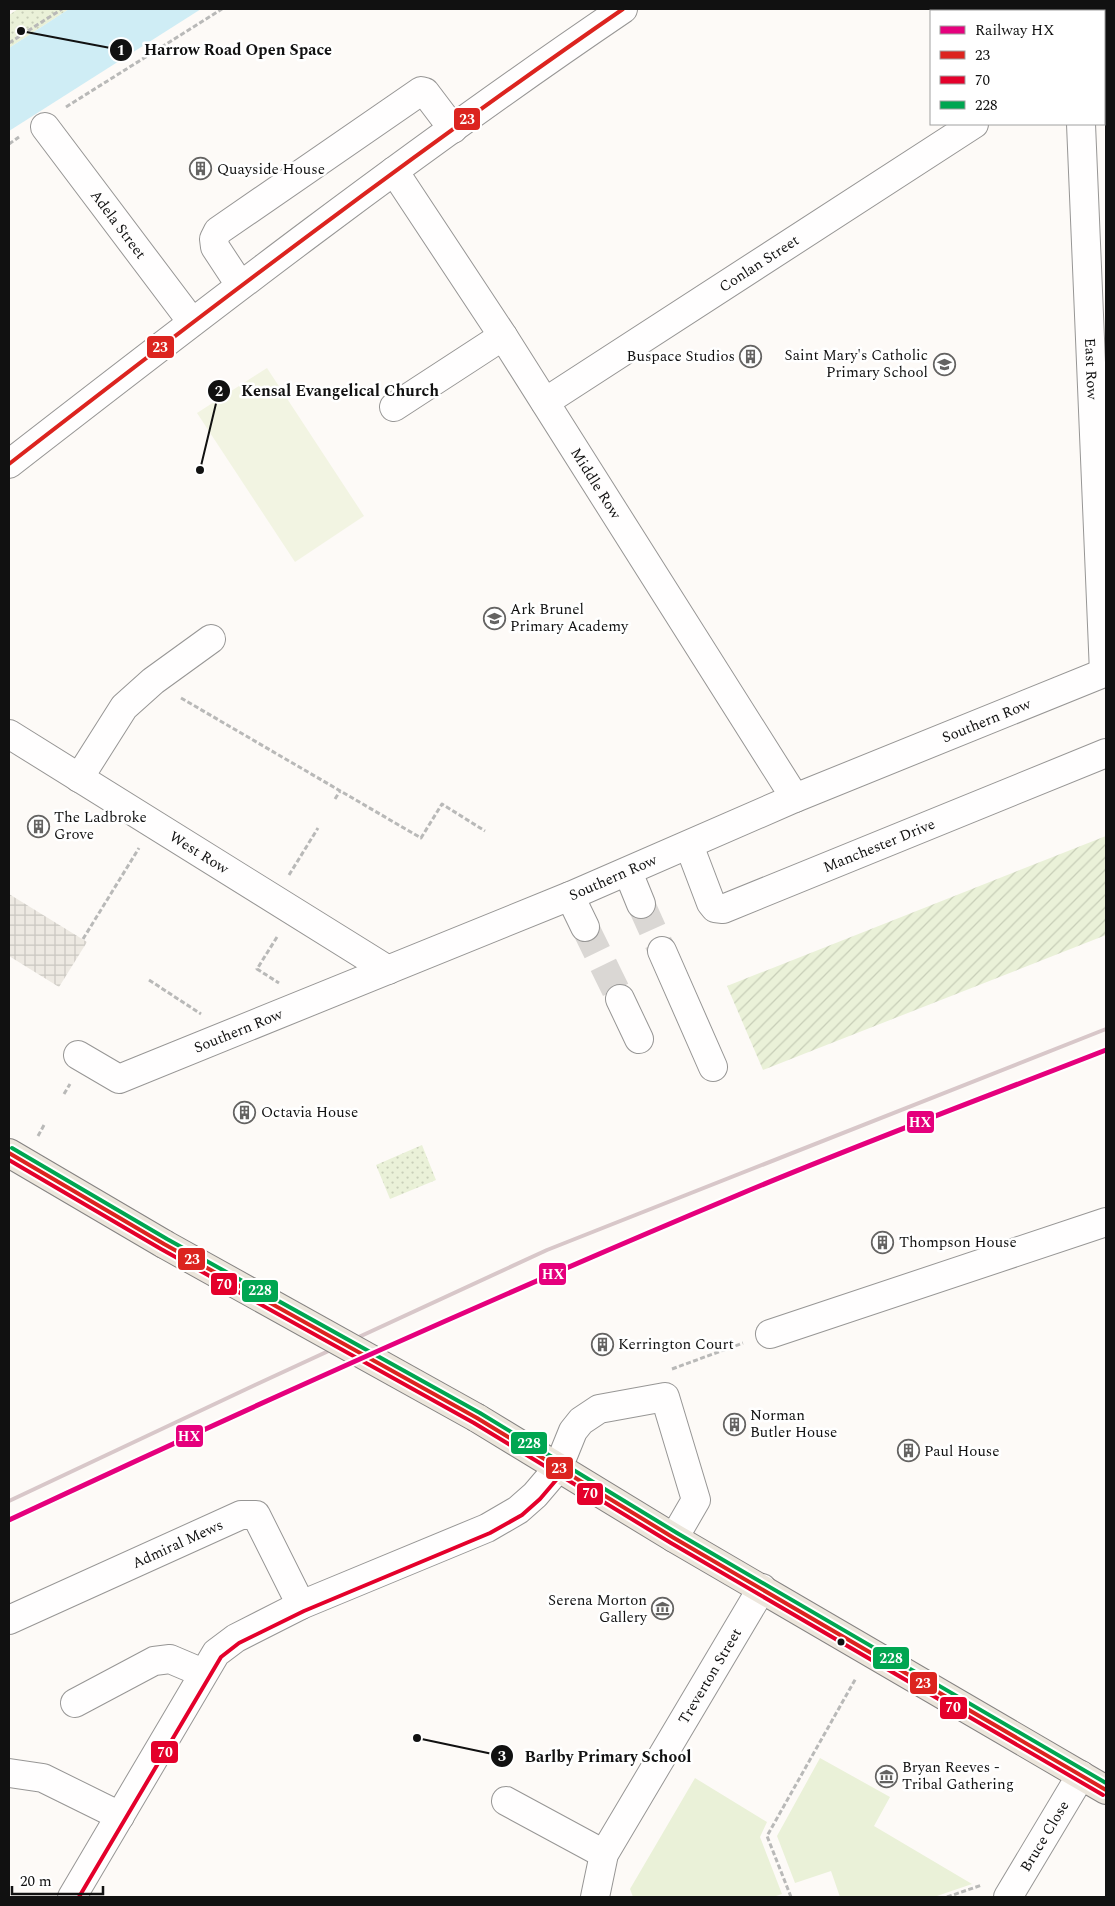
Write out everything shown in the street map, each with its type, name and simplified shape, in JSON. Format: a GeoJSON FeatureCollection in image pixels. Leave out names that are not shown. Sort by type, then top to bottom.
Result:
{"type":"FeatureCollection","features":[{"type":"Feature","properties":{"kind":"main road"},"geometry":{"type":"LineString","coordinates":[[9,1153],[106,1211],[477,1418],[674,1538],[1106,1790]]}},
{"type":"Feature","properties":{"kind":"street"},"geometry":{"type":"LineString","coordinates":[[9,464],[240,285],[394,171],[623,9]]}},
{"type":"Feature","properties":{"kind":"street"},"geometry":{"type":"LineString","coordinates":[[240,285],[215,247],[214,239],[218,231],[420,91],[425,92],[453,129]]}},
{"type":"Feature","properties":{"kind":"street","name":"Adela Street"},"geometry":{"type":"LineString","coordinates":[[43,124],[192,322]]}},
{"type":"Feature","properties":{"kind":"street","name":"Conlan Street"},"geometry":{"type":"LineString","coordinates":[[545,402],[972,125]]}},
{"type":"Feature","properties":{"kind":"street","name":"East Row"},"geometry":{"type":"LineString","coordinates":[[1082,125],[1105,673]]}},
{"type":"Feature","properties":{"kind":"street","name":"Middle Row"},"geometry":{"type":"LineString","coordinates":[[394,171],[503,336],[795,798]]}},
{"type":"Feature","properties":{"kind":"street"},"geometry":{"type":"LineString","coordinates":[[394,407],[503,336]]}},
{"type":"Feature","properties":{"kind":"street"},"geometry":{"type":"LineString","coordinates":[[79,778],[124,707],[153,681],[211,639]]}},
{"type":"Feature","properties":{"kind":"street","name":"Southern Row"},"geometry":{"type":"LineString","coordinates":[[78,1055],[119,1079],[570,896],[795,798],[1105,673]]}},
{"type":"Feature","properties":{"kind":"street","name":"West Row"},"geometry":{"type":"LineString","coordinates":[[9,734],[388,970]]}},
{"type":"Feature","properties":{"kind":"street","name":"Manchester Drive"},"geometry":{"type":"LineString","coordinates":[[689,845],[711,903],[715,908],[723,909],[1106,753]]}},
{"type":"Feature","properties":{"kind":"street"},"geometry":{"type":"LineString","coordinates":[[628,872],[641,904]]}},
{"type":"Feature","properties":{"kind":"street"},"geometry":{"type":"LineString","coordinates":[[570,896],[584,928]]}},
{"type":"Feature","properties":{"kind":"street"},"geometry":{"type":"LineString","coordinates":[[662,951],[713,1066]]}},
{"type":"Feature","properties":{"kind":"street"},"geometry":{"type":"LineString","coordinates":[[620,999],[639,1039]]}},
{"type":"Feature","properties":{"kind":"street"},"geometry":{"type":"LineString","coordinates":[[770,1334],[1106,1222]]}},
{"type":"Feature","properties":{"kind":"street"},"geometry":{"type":"LineString","coordinates":[[72,1897],[216,1653],[236,1638],[301,1606],[487,1528],[518,1510],[535,1495],[558,1468],[573,1431],[581,1421],[599,1409],[665,1397],[696,1500],[674,1538]]}},
{"type":"Feature","properties":{"kind":"street","name":"Admiral Mews"},"geometry":{"type":"LineString","coordinates":[[9,1620],[241,1515],[256,1515],[301,1606]]}},
{"type":"Feature","properties":{"kind":"street","name":"Treverton Street"},"geometry":{"type":"LineString","coordinates":[[595,1897],[604,1854],[762,1588]]}},
{"type":"Feature","properties":{"kind":"street"},"geometry":{"type":"LineString","coordinates":[[74,1703],[154,1661],[170,1659],[203,1673]]}},
{"type":"Feature","properties":{"kind":"street"},"geometry":{"type":"LineString","coordinates":[[9,1773],[43,1778],[120,1816]]}},
{"type":"Feature","properties":{"kind":"street","name":"Bruce Close"},"geometry":{"type":"LineString","coordinates":[[1008,1897],[1081,1775]]}},
{"type":"Feature","properties":{"kind":"street"},"geometry":{"type":"LineString","coordinates":[[506,1801],[604,1854]]}},
{"type":"Feature","properties":{"kind":"path"},"geometry":{"type":"LineString","coordinates":[[9,43],[62,9]]}},
{"type":"Feature","properties":{"kind":"path"},"geometry":{"type":"LineString","coordinates":[[9,144],[222,9]]}},
{"type":"Feature","properties":{"kind":"path"},"geometry":{"type":"LineString","coordinates":[[153,681],[420,838],[442,804],[485,832]]}},
{"type":"Feature","properties":{"kind":"path"},"geometry":{"type":"LineString","coordinates":[[335,799],[340,791]]}},
{"type":"Feature","properties":{"kind":"path"},"geometry":{"type":"LineString","coordinates":[[83,939],[154,824]]}},
{"type":"Feature","properties":{"kind":"path"},"geometry":{"type":"LineString","coordinates":[[309,1002],[257,969],[318,828]]}},
{"type":"Feature","properties":{"kind":"path"},"geometry":{"type":"LineString","coordinates":[[149,980],[231,1033]]}},
{"type":"Feature","properties":{"kind":"path"},"geometry":{"type":"LineString","coordinates":[[38,1137],[44,1125]]}},
{"type":"Feature","properties":{"kind":"path"},"geometry":{"type":"LineString","coordinates":[[665,1397],[658,1374],[770,1334]]}},
{"type":"Feature","properties":{"kind":"path"},"geometry":{"type":"LineString","coordinates":[[791,1897],[767,1836],[871,1652]]}},
{"type":"Feature","properties":{"kind":"green space"},"geometry":{"type":"Polygon","coordinates":[[[18,9],[69,9],[9,48],[9,15],[18,9]]]}},
{"type":"Feature","properties":{"kind":"green space"},"geometry":{"type":"Polygon","coordinates":[[[267,368],[364,516],[295,562],[197,413],[267,368]]]}},
{"type":"Feature","properties":{"kind":"green space"},"geometry":{"type":"Polygon","coordinates":[[[1106,836],[1106,935],[763,1070],[727,986],[1106,836]]]}},
{"type":"Feature","properties":{"kind":"green space"},"geometry":{"type":"Polygon","coordinates":[[[422,1145],[436,1180],[390,1199],[376,1165],[422,1145]]]}},
{"type":"Feature","properties":{"kind":"green space"},"geometry":{"type":"Polygon","coordinates":[[[820,1758],[890,1797],[874,1826],[972,1884],[934,1897],[840,1897],[831,1871],[795,1883],[777,1836],[820,1758]]]}},
{"type":"Feature","properties":{"kind":"green space"},"geometry":{"type":"Polygon","coordinates":[[[695,1778],[767,1822],[760,1837],[782,1894],[773,1897],[633,1897],[630,1889],[695,1778]]]}},
{"type":"Feature","properties":{"kind":"shaded area"},"geometry":{"type":"Polygon","coordinates":[[[9,894],[87,942],[59,987],[9,956],[9,894]]]}},
{"type":"Feature","properties":{"kind":"water"},"geometry":{"type":"Polygon","coordinates":[[[69,9],[201,9],[9,131],[9,48],[69,9]]]}},
{"type":"Feature","properties":{"kind":"tunnel"},"geometry":{"type":"LineString","coordinates":[[641,904],[662,951]]}},
{"type":"Feature","properties":{"kind":"tunnel"},"geometry":{"type":"LineString","coordinates":[[585,927],[620,999]]}},
{"type":"Feature","properties":{"kind":"railway"},"geometry":{"type":"LineString","coordinates":[[9,1501],[547,1250],[1106,1029]]}},
{"type":"Feature","properties":{"kind":"rail line","name":"HX"},"geometry":{"type":"LineString","coordinates":[[9,1520],[190,1436],[554,1273],[829,1158],[1106,1050]]}},
{"type":"Feature","properties":{"kind":"transit line","name":"23"},"geometry":{"type":"LineString","coordinates":[[9,464],[313,232],[467,119],[623,9]]}},
{"type":"Feature","properties":{"kind":"transit line","name":"228"},"geometry":{"type":"LineString","coordinates":[[12,1148],[167,1239],[480,1413],[677,1533],[1106,1783]]}},
{"type":"Feature","properties":{"kind":"transit line","name":"23"},"geometry":{"type":"LineString","coordinates":[[9,1153],[164,1244],[477,1418],[674,1538],[1106,1790]]}},
{"type":"Feature","properties":{"kind":"transit line","name":"70"},"geometry":{"type":"LineString","coordinates":[[9,1160],[161,1249],[474,1423],[671,1543],[1103,1795]]}},
{"type":"Feature","properties":{"kind":"transit line","name":"70"},"geometry":{"type":"LineString","coordinates":[[79,1897],[221,1657],[239,1643],[304,1611],[490,1533],[522,1515],[540,1499],[563,1472]]}},
{"type":"Feature","properties":{"kind":"place","name":"Harrow Road Open Space"},"geometry":{"type":"Point","coordinates":[21,31]}},
{"type":"Feature","properties":{"kind":"place","name":"Quayside House"},"geometry":{"type":"Point","coordinates":[201,169]}},
{"type":"Feature","properties":{"kind":"place","name":"Buspace Studios"},"geometry":{"type":"Point","coordinates":[751,356]}},
{"type":"Feature","properties":{"kind":"place","name":"Saint Mary's Catholic Primary School"},"geometry":{"type":"Point","coordinates":[944,364]}},
{"type":"Feature","properties":{"kind":"place","name":"Kensal Evangelical Church"},"geometry":{"type":"Point","coordinates":[200,470]}},
{"type":"Feature","properties":{"kind":"place","name":"Ark Brunel Primary Academy"},"geometry":{"type":"Point","coordinates":[494,618]}},
{"type":"Feature","properties":{"kind":"place","name":"The Ladbroke Grove"},"geometry":{"type":"Point","coordinates":[38,826]}},
{"type":"Feature","properties":{"kind":"place","name":"Octavia House"},"geometry":{"type":"Point","coordinates":[245,1112]}},
{"type":"Feature","properties":{"kind":"place","name":"Thompson House"},"geometry":{"type":"Point","coordinates":[883,1242]}},
{"type":"Feature","properties":{"kind":"place","name":"Kerrington Court"},"geometry":{"type":"Point","coordinates":[602,1344]}},
{"type":"Feature","properties":{"kind":"place","name":"Norman Butler House"},"geometry":{"type":"Point","coordinates":[734,1424]}},
{"type":"Feature","properties":{"kind":"place","name":"Paul House"},"geometry":{"type":"Point","coordinates":[908,1451]}},
{"type":"Feature","properties":{"kind":"place","name":"Serena Morton Gallery"},"geometry":{"type":"Point","coordinates":[663,1609]}},
{"type":"Feature","properties":{"kind":"place","name":"Barlby Primary School"},"geometry":{"type":"Point","coordinates":[417,1738]}},
{"type":"Feature","properties":{"kind":"place","name":"Bryan Reeves - Tribal Gathering"},"geometry":{"type":"Point","coordinates":[886,1776]}}]}
